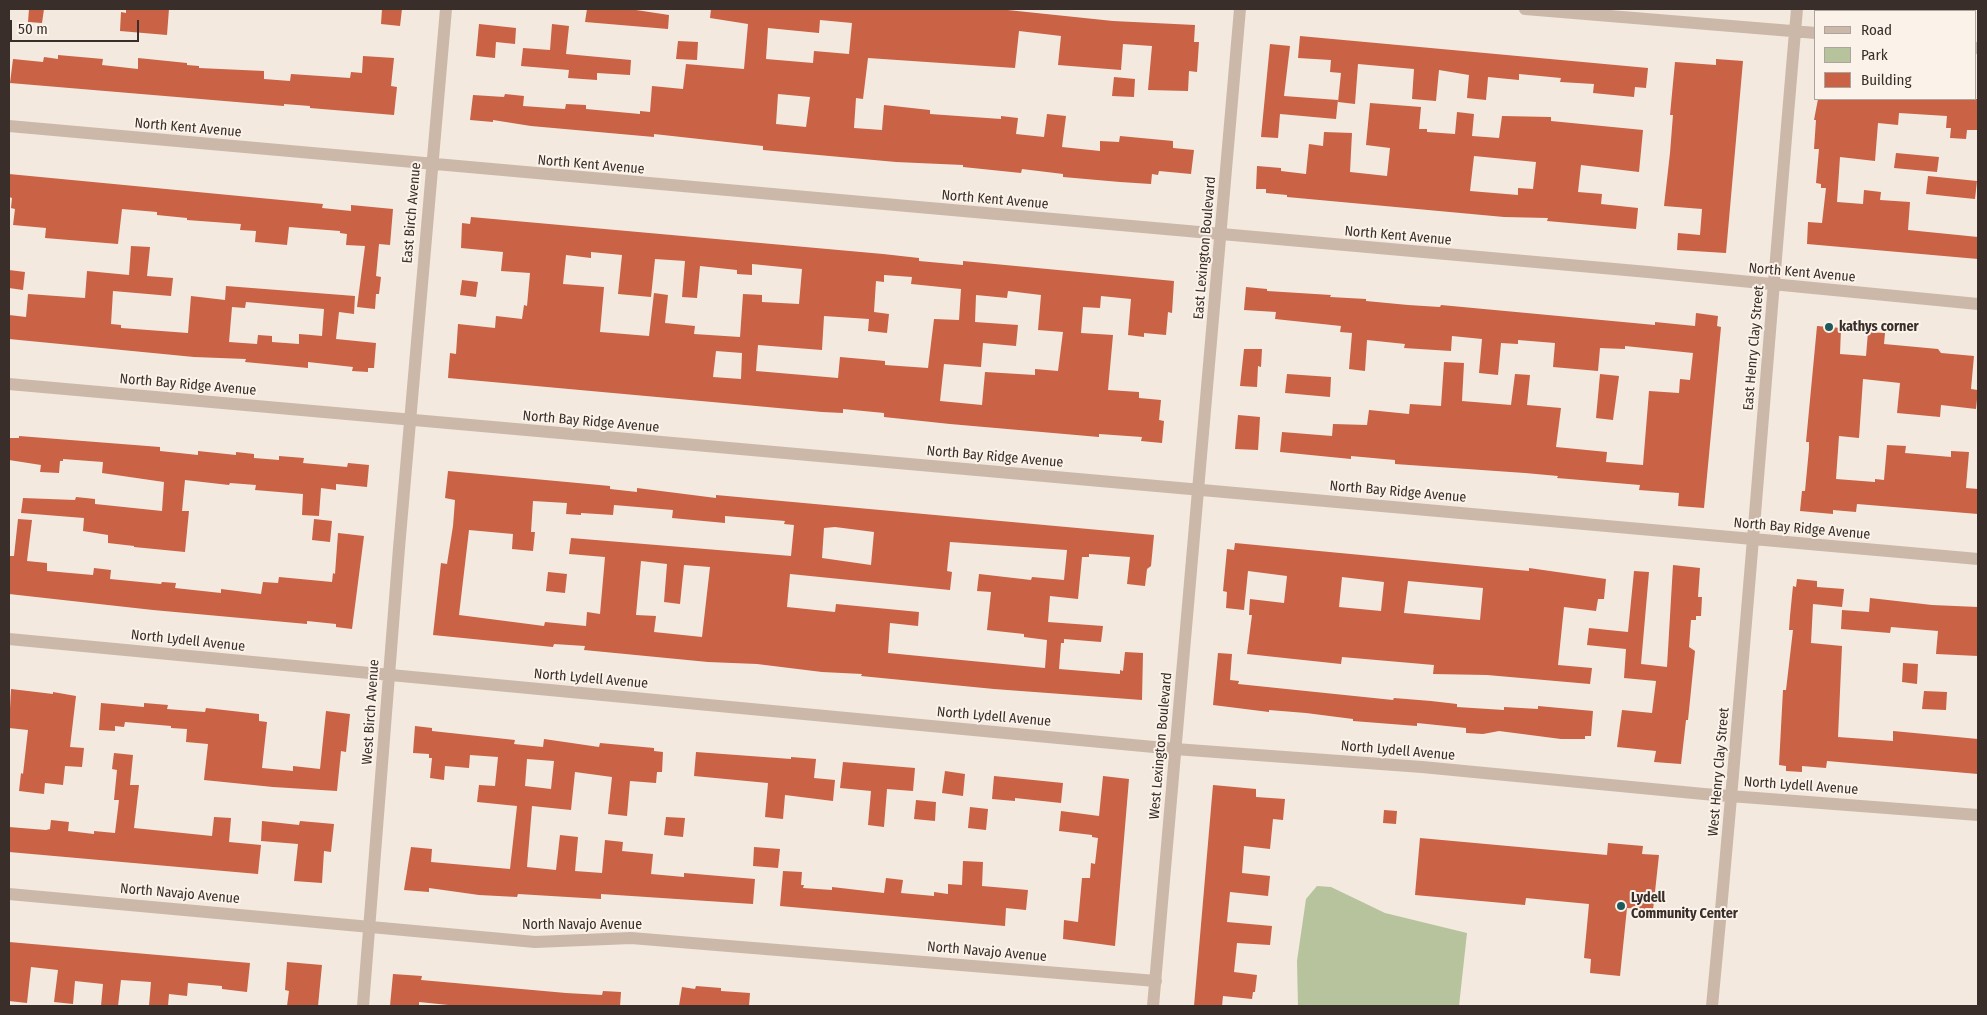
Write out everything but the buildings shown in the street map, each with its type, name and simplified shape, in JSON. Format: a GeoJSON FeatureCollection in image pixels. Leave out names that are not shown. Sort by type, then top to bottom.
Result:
{"type":"FeatureCollection","features":[{"type":"Feature","properties":{"kind":"street","name":"East Birch Avenue"},"geometry":{"type":"LineString","coordinates":[[410,421],[446,9]]}},
{"type":"Feature","properties":{"kind":"street","name":"East Lexington Boulevard"},"geometry":{"type":"LineString","coordinates":[[1199,489],[1240,9]]}},
{"type":"Feature","properties":{"kind":"street"},"geometry":{"type":"LineString","coordinates":[[1525,9],[1814,34]]}},
{"type":"Feature","properties":{"kind":"street","name":"East Henry Clay Street"},"geometry":{"type":"LineString","coordinates":[[1752,540],[1797,9]]}},
{"type":"Feature","properties":{"kind":"street","name":"North Kent Avenue"},"geometry":{"type":"LineString","coordinates":[[9,126],[432,166],[1648,272],[1774,286],[1978,304]]}},
{"type":"Feature","properties":{"kind":"street","name":"North Bay Ridge Avenue"},"geometry":{"type":"LineString","coordinates":[[9,384],[1978,559]]}},
{"type":"Feature","properties":{"kind":"street","name":"West Birch Avenue"},"geometry":{"type":"LineString","coordinates":[[363,1006],[410,421]]}},
{"type":"Feature","properties":{"kind":"street","name":"West Lexington Boulevard"},"geometry":{"type":"LineString","coordinates":[[1153,1006],[1199,489]]}},
{"type":"Feature","properties":{"kind":"street","name":"West Henry Clay Street"},"geometry":{"type":"LineString","coordinates":[[1712,1006],[1732,796],[1752,540]]}},
{"type":"Feature","properties":{"kind":"street","name":"North Lydell Avenue"},"geometry":{"type":"LineString","coordinates":[[9,639],[1176,749],[1978,815]]}},
{"type":"Feature","properties":{"kind":"street","name":"North Navajo Avenue"},"geometry":{"type":"LineString","coordinates":[[9,894],[535,942],[632,938],[1156,981]]}},
{"type":"Feature","properties":{"kind":"green space"},"geometry":{"type":"Polygon","coordinates":[[[1317,886],[1331,887],[1385,913],[1467,933],[1459,1006],[1298,1006],[1297,961],[1306,899],[1317,886]]]}},
{"type":"Feature","properties":{"kind":"place","name":"kathys corner"},"geometry":{"type":"Point","coordinates":[1829,327]}},
{"type":"Feature","properties":{"kind":"place","name":"Lydell Community Center"},"geometry":{"type":"Point","coordinates":[1621,906]}}]}
